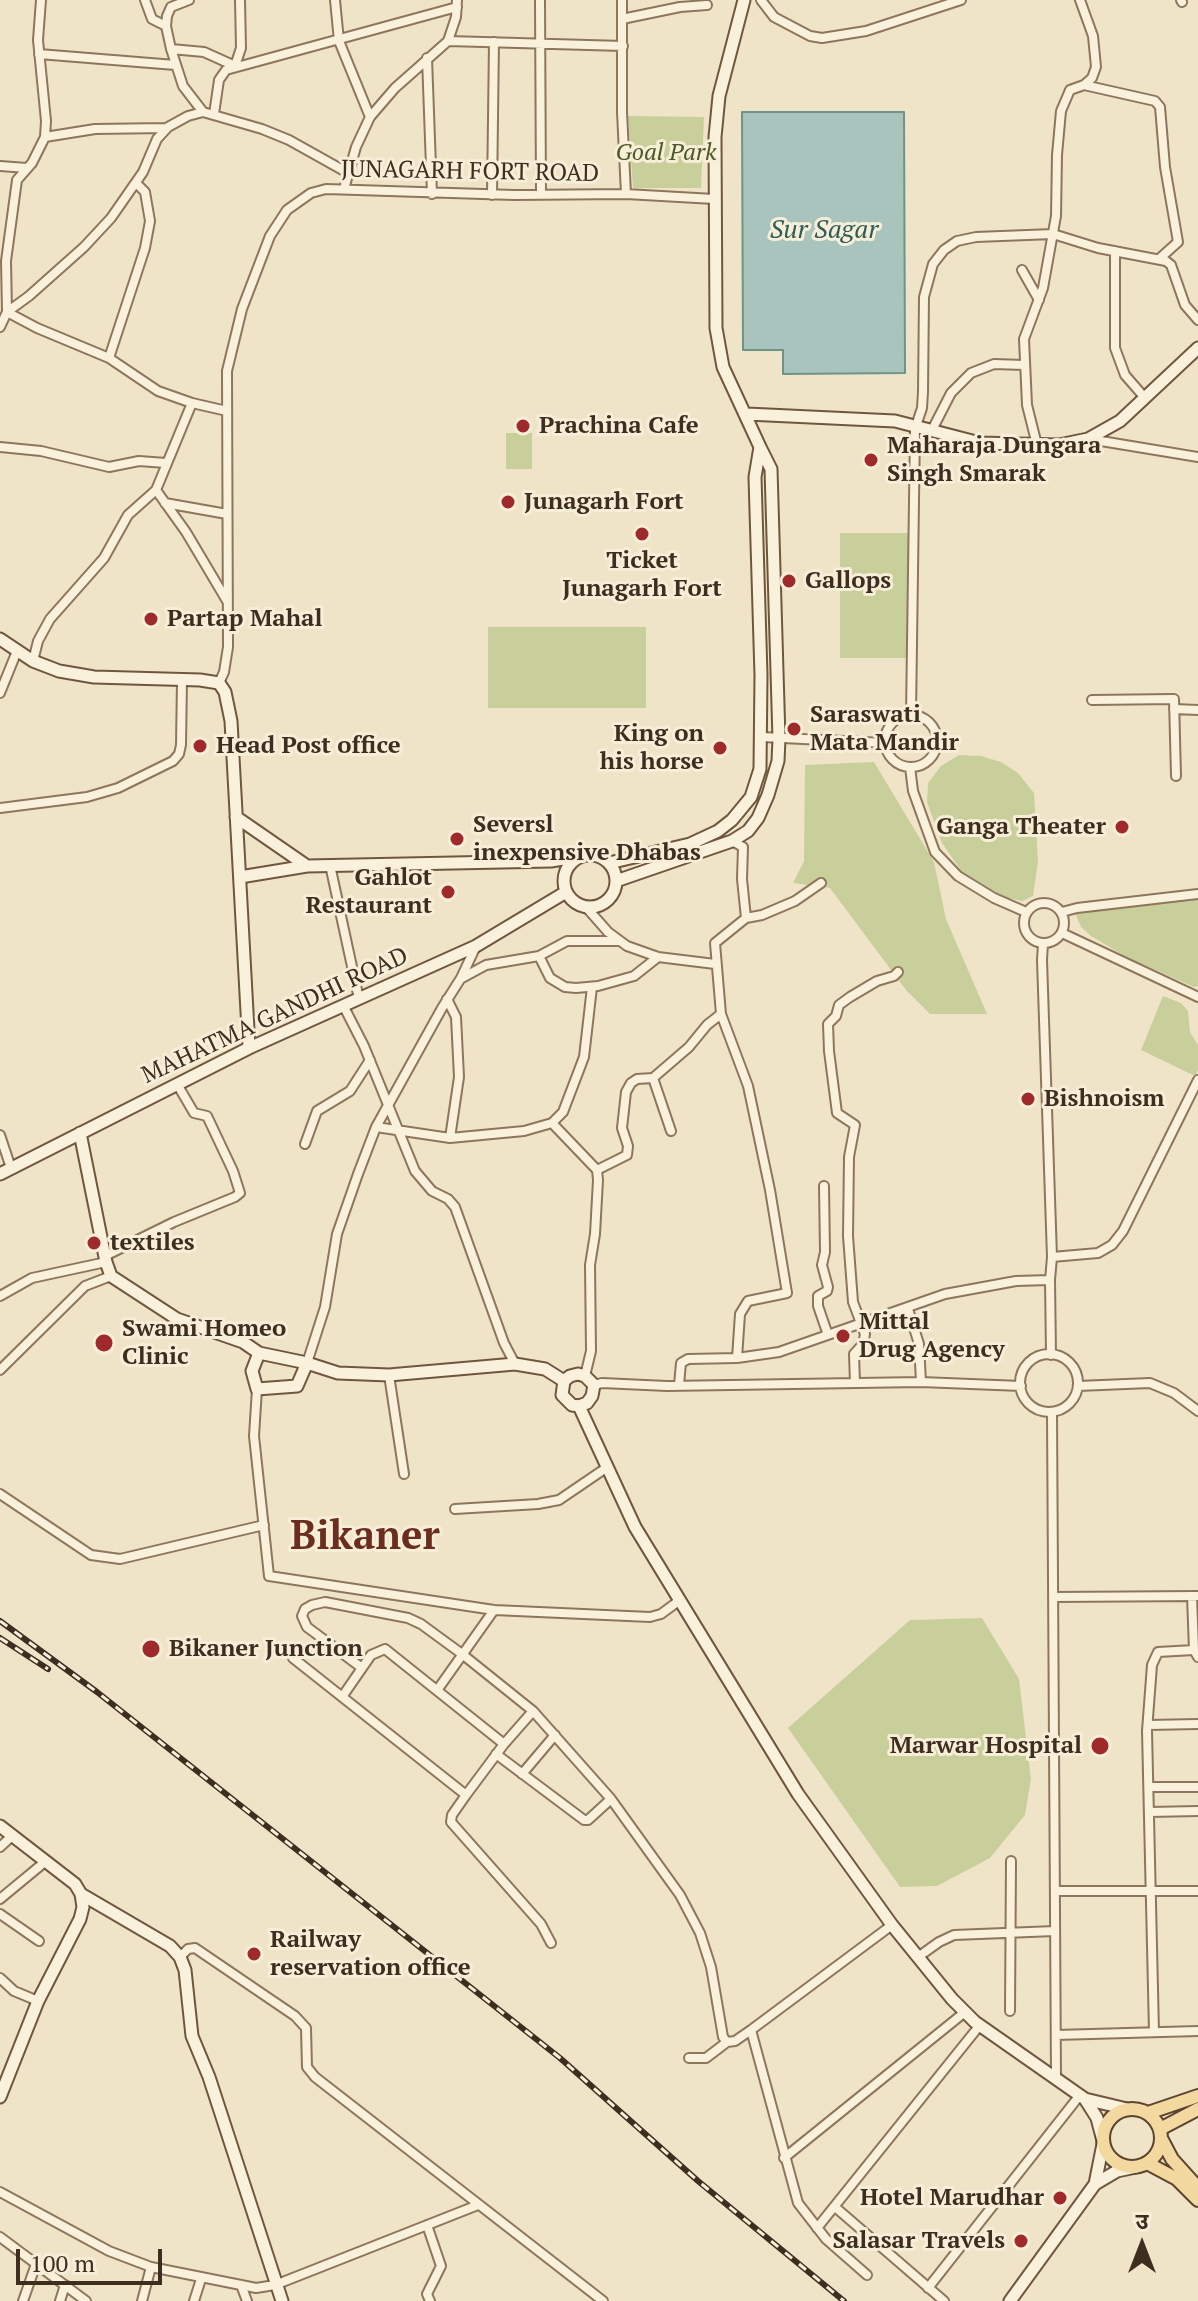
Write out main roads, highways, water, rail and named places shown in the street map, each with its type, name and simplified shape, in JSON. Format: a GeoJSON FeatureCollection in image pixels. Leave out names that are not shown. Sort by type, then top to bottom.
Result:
{"type":"FeatureCollection","features":[{"type":"Feature","properties":{"kind":"main road"},"geometry":{"type":"LineString","coordinates":[[1198,2096],[1148,2113],[1127,2109],[1110,2119],[1103,2141],[1115,2162],[1125,2167],[1142,2165],[1177,2179],[1198,2200]]}},
{"type":"Feature","properties":{"kind":"main road"},"geometry":{"type":"LineString","coordinates":[[1142,2165],[1159,2149],[1161,2135],[1198,2109]]}},
{"type":"Feature","properties":{"kind":"main road"},"geometry":{"type":"LineString","coordinates":[[1148,2113],[1179,2168],[1198,2188]]}},
{"type":"Feature","properties":{"kind":"water","name":"Sur Sagar"},"geometry":{"type":"Polygon","coordinates":[[[742,112],[904,112],[905,373],[783,374],[783,350],[743,350],[742,112]]]}},
{"type":"Feature","properties":{"kind":"railway"},"geometry":{"type":"LineString","coordinates":[[0,1621],[97,1692],[560,2058],[698,2181],[844,2301]]}},
{"type":"Feature","properties":{"kind":"railway"},"geometry":{"type":"LineString","coordinates":[[0,1638],[48,1669]]}},
{"type":"Feature","properties":{"kind":"place","name":"Prachina Cafe"},"geometry":{"type":"Point","coordinates":[523,426]}},
{"type":"Feature","properties":{"kind":"place","name":"Maharaja Dungara Singh Smarak"},"geometry":{"type":"Point","coordinates":[871,460]}},
{"type":"Feature","properties":{"kind":"place","name":"Junagarh Fort"},"geometry":{"type":"Point","coordinates":[508,502]}},
{"type":"Feature","properties":{"kind":"place","name":"Ticket Junagarh Fort"},"geometry":{"type":"Point","coordinates":[642,534]}},
{"type":"Feature","properties":{"kind":"place","name":"Gallops"},"geometry":{"type":"Point","coordinates":[789,581]}},
{"type":"Feature","properties":{"kind":"place","name":"Partap Mahal"},"geometry":{"type":"Point","coordinates":[151,619]}},
{"type":"Feature","properties":{"kind":"place","name":"Saraswati Mata Mandir"},"geometry":{"type":"Point","coordinates":[794,729]}},
{"type":"Feature","properties":{"kind":"place","name":"Head Post office"},"geometry":{"type":"Point","coordinates":[200,746]}},
{"type":"Feature","properties":{"kind":"place","name":"King on his horse"},"geometry":{"type":"Point","coordinates":[720,748]}},
{"type":"Feature","properties":{"kind":"place","name":"Ganga Theater"},"geometry":{"type":"Point","coordinates":[1122,827]}},
{"type":"Feature","properties":{"kind":"place","name":"Seversl inexpensive Dhabas"},"geometry":{"type":"Point","coordinates":[457,839]}},
{"type":"Feature","properties":{"kind":"place","name":"Gahlot Restaurant"},"geometry":{"type":"Point","coordinates":[448,892]}},
{"type":"Feature","properties":{"kind":"place","name":"Bishnoism"},"geometry":{"type":"Point","coordinates":[1028,1099]}},
{"type":"Feature","properties":{"kind":"place","name":"textiles"},"geometry":{"type":"Point","coordinates":[94,1243]}},
{"type":"Feature","properties":{"kind":"place","name":"Mittal Drug Agency"},"geometry":{"type":"Point","coordinates":[843,1336]}},
{"type":"Feature","properties":{"kind":"place","name":"Swami Homeo Clinic"},"geometry":{"type":"Point","coordinates":[104,1343]}},
{"type":"Feature","properties":{"kind":"place","name":"Bikaner Junction"},"geometry":{"type":"Point","coordinates":[151,1649]}},
{"type":"Feature","properties":{"kind":"place","name":"Marwar Hospital"},"geometry":{"type":"Point","coordinates":[1100,1746]}},
{"type":"Feature","properties":{"kind":"place","name":"Railway reservation office"},"geometry":{"type":"Point","coordinates":[254,1954]}},
{"type":"Feature","properties":{"kind":"place","name":"Hotel Marudhar"},"geometry":{"type":"Point","coordinates":[1060,2198]}},
{"type":"Feature","properties":{"kind":"place","name":"Salasar Travels"},"geometry":{"type":"Point","coordinates":[1021,2241]}},
{"type":"Feature","properties":{"kind":"district","name":"Bikaner"},"geometry":{"type":"Point","coordinates":[365,1538]}},
{"type":"Feature","properties":{"kind":"park label","name":"Goal Park"},"geometry":{"type":"Point","coordinates":[666,153]}}]}
